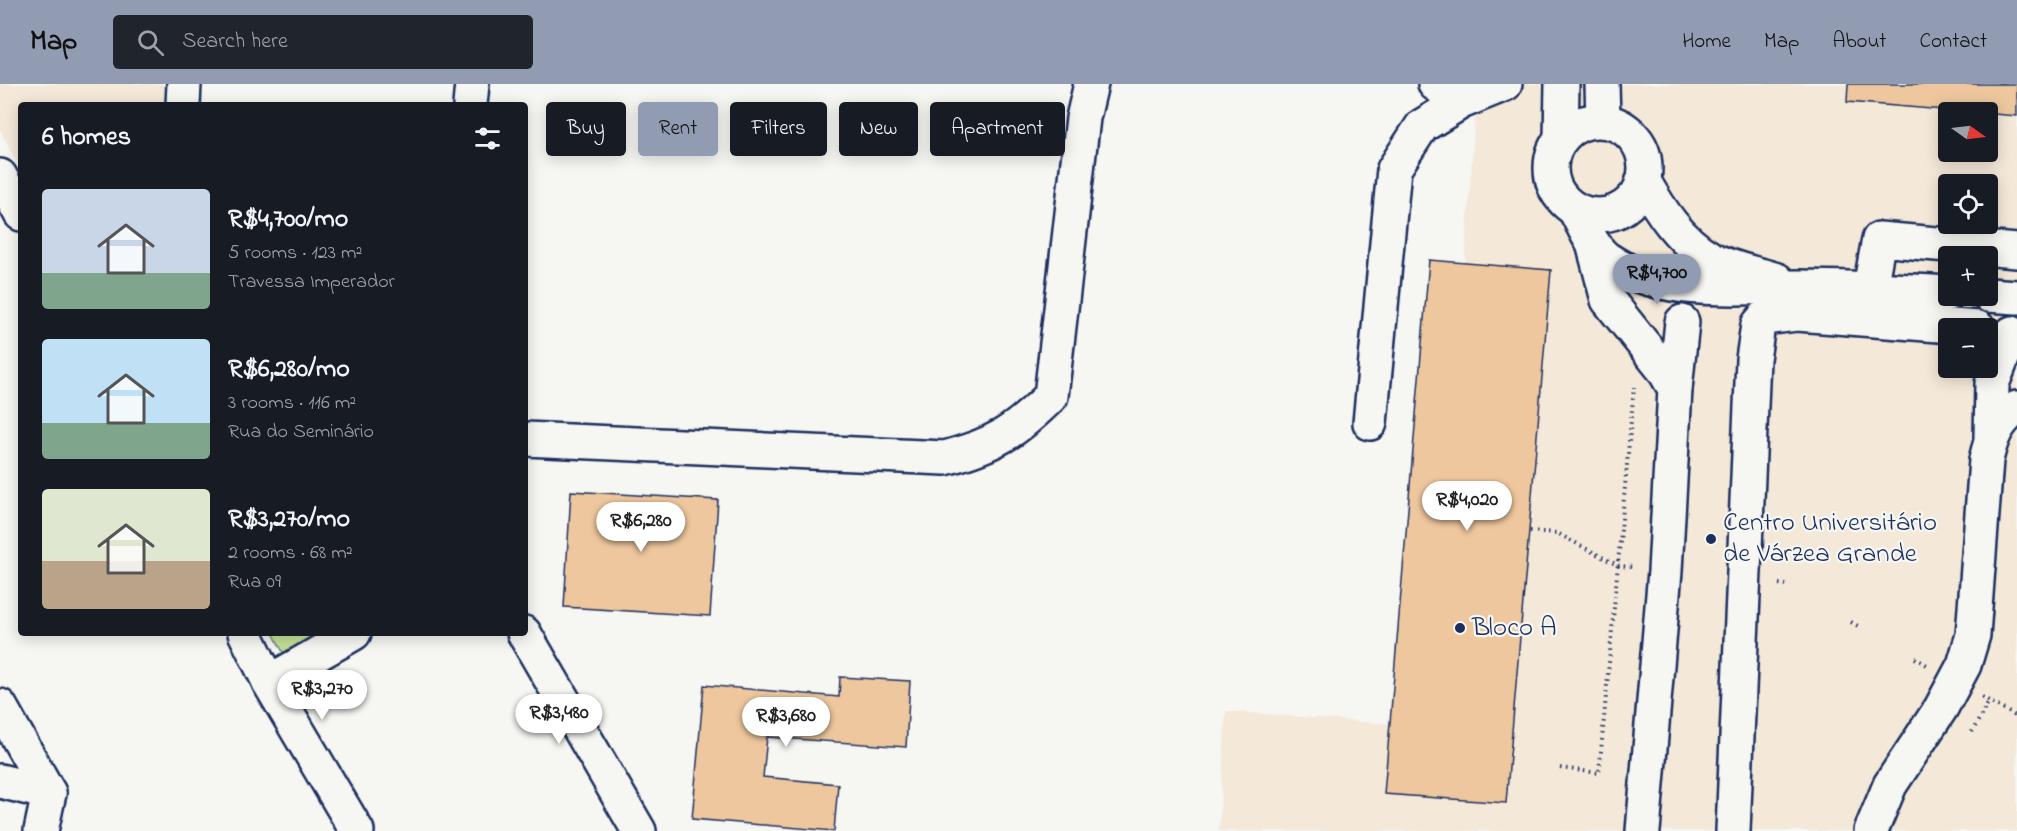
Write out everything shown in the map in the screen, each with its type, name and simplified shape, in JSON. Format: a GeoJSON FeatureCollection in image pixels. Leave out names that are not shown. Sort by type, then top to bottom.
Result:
{"type":"FeatureCollection","features":[{"type":"Feature","properties":{"kind":"street"},"geometry":{"type":"LineString","coordinates":[[183,102],[184,84]]}},
{"type":"Feature","properties":{"kind":"street"},"geometry":{"type":"LineString","coordinates":[[470,102],[472,84]]}},
{"type":"Feature","properties":{"kind":"street"},"geometry":{"type":"LineString","coordinates":[[528,439],[945,458],[983,447],[1025,421],[1051,396],[1083,118],[1091,84]]}},
{"type":"Feature","properties":{"kind":"street"},"geometry":{"type":"LineString","coordinates":[[1370,423],[1394,169],[1422,126],[1448,93],[1505,84]]}},
{"type":"Feature","properties":{"kind":"street"},"geometry":{"type":"LineString","coordinates":[[1562,84],[1549,144],[1553,153],[1551,170],[1554,186],[1562,200],[1562,205],[1593,243],[1605,257],[1622,268],[1651,278],[1734,290],[1795,287],[1870,288],[1938,292]]}},
{"type":"Feature","properties":{"kind":"street"},"geometry":{"type":"LineString","coordinates":[[1602,84],[1603,121]]}},
{"type":"Feature","properties":{"kind":"street"},"geometry":{"type":"LineString","coordinates":[[1549,144],[1573,128],[1603,121],[1624,130],[1640,148],[1644,164],[1643,180],[1629,201],[1608,214],[1591,215],[1562,205]]}},
{"type":"Feature","properties":{"kind":"street"},"geometry":{"type":"LineString","coordinates":[[0,176],[18,209]]}},
{"type":"Feature","properties":{"kind":"street"},"geometry":{"type":"LineString","coordinates":[[1643,180],[1664,216],[1695,247],[1711,258],[1795,287]]}},
{"type":"Feature","properties":{"kind":"street"},"geometry":{"type":"LineString","coordinates":[[1870,288],[1879,239],[2017,251]]}},
{"type":"Feature","properties":{"kind":"street"},"geometry":{"type":"LineString","coordinates":[[1593,243],[1608,300],[1664,370],[1675,389]]}},
{"type":"Feature","properties":{"kind":"street"},"geometry":{"type":"LineString","coordinates":[[1998,296],[2017,297]]}},
{"type":"Feature","properties":{"kind":"street"},"geometry":{"type":"LineString","coordinates":[[1733,831],[1742,580],[1753,359],[1758,325],[1764,318],[1797,314],[1938,325]]}},
{"type":"Feature","properties":{"kind":"street"},"geometry":{"type":"LineString","coordinates":[[1643,831],[1665,571],[1675,389],[1682,322]]}},
{"type":"Feature","properties":{"kind":"street"},"geometry":{"type":"LineString","coordinates":[[1871,831],[1890,785],[1941,708],[1967,655],[1973,636],[1986,460],[1991,438],[1992,384],[2006,332]]}},
{"type":"Feature","properties":{"kind":"street"},"geometry":{"type":"LineString","coordinates":[[1991,438],[1999,423],[2017,408]]}},
{"type":"Feature","properties":{"kind":"street"},"geometry":{"type":"LineString","coordinates":[[246,636],[269,682],[357,831]]}},
{"type":"Feature","properties":{"kind":"street"},"geometry":{"type":"LineString","coordinates":[[269,682],[349,636]]}},
{"type":"Feature","properties":{"kind":"street"},"geometry":{"type":"LineString","coordinates":[[526,636],[639,831]]}},
{"type":"Feature","properties":{"kind":"street"},"geometry":{"type":"LineString","coordinates":[[0,706],[49,793],[41,831]]}},
{"type":"Feature","properties":{"kind":"street"},"geometry":{"type":"LineString","coordinates":[[0,782],[49,793]]}},
{"type":"Feature","properties":{"kind":"path"},"geometry":{"type":"LineString","coordinates":[[1549,144],[1540,184],[1562,205]]}},
{"type":"Feature","properties":{"kind":"path"},"geometry":{"type":"LineString","coordinates":[[1560,768],[1599,773],[1635,384]]}},
{"type":"Feature","properties":{"kind":"path"},"geometry":{"type":"LineString","coordinates":[[1530,531],[1557,533],[1619,566],[1642,568]]}},
{"type":"Feature","properties":{"kind":"path"},"geometry":{"type":"LineString","coordinates":[[1779,584],[1786,585]]}},
{"type":"Feature","properties":{"kind":"path"},"geometry":{"type":"LineString","coordinates":[[1851,622],[1860,627]]}},
{"type":"Feature","properties":{"kind":"path"},"geometry":{"type":"LineString","coordinates":[[1976,693],[2017,717]]}},
{"type":"Feature","properties":{"kind":"path"},"geometry":{"type":"LineString","coordinates":[[1972,732],[1989,701]]}},
{"type":"Feature","properties":{"kind":"shaded area"},"geometry":{"type":"Polygon","coordinates":[[[0,84],[174,84],[172,102],[18,102],[18,163],[0,130],[0,84]]]}},
{"type":"Feature","properties":{"kind":"shaded area","name":"Centro Universitário de Várzea Grande"},"geometry":{"type":"Polygon","coordinates":[[[1477,84],[2017,84],[2017,831],[1219,831],[1226,711],[1390,724],[1429,260],[1465,263],[1477,84]]]}},
{"type":"Feature","properties":{"kind":"green space"},"geometry":{"type":"Polygon","coordinates":[[[275,636],[318,636],[286,658],[275,636]]]}},
{"type":"Feature","properties":{"kind":"building"},"geometry":{"type":"Polygon","coordinates":[[[1848,84],[2017,84],[2017,116],[1998,114],[1998,102],[1938,102],[1938,109],[1847,102],[1848,84]]]}},
{"type":"Feature","properties":{"kind":"building","name":"Bloco A"},"geometry":{"type":"Polygon","coordinates":[[[1429,260],[1551,270],[1506,803],[1384,794],[1429,260]]]}},
{"type":"Feature","properties":{"kind":"building"},"geometry":{"type":"Polygon","coordinates":[[[571,491],[718,500],[710,616],[564,607],[571,491]]]}},
{"type":"Feature","properties":{"kind":"building"},"geometry":{"type":"Polygon","coordinates":[[[840,677],[910,681],[906,747],[767,737],[763,777],[838,784],[834,831],[692,819],[704,685],[839,697],[840,677]]]}},
{"type":"Feature","properties":{"kind":"place","name":"Centro Universitário de Várzea Grande"},"geometry":{"type":"Point","coordinates":[1711,539]}},
{"type":"Feature","properties":{"kind":"place","name":"Bloco A"},"geometry":{"type":"Point","coordinates":[1460,628]}}]}
